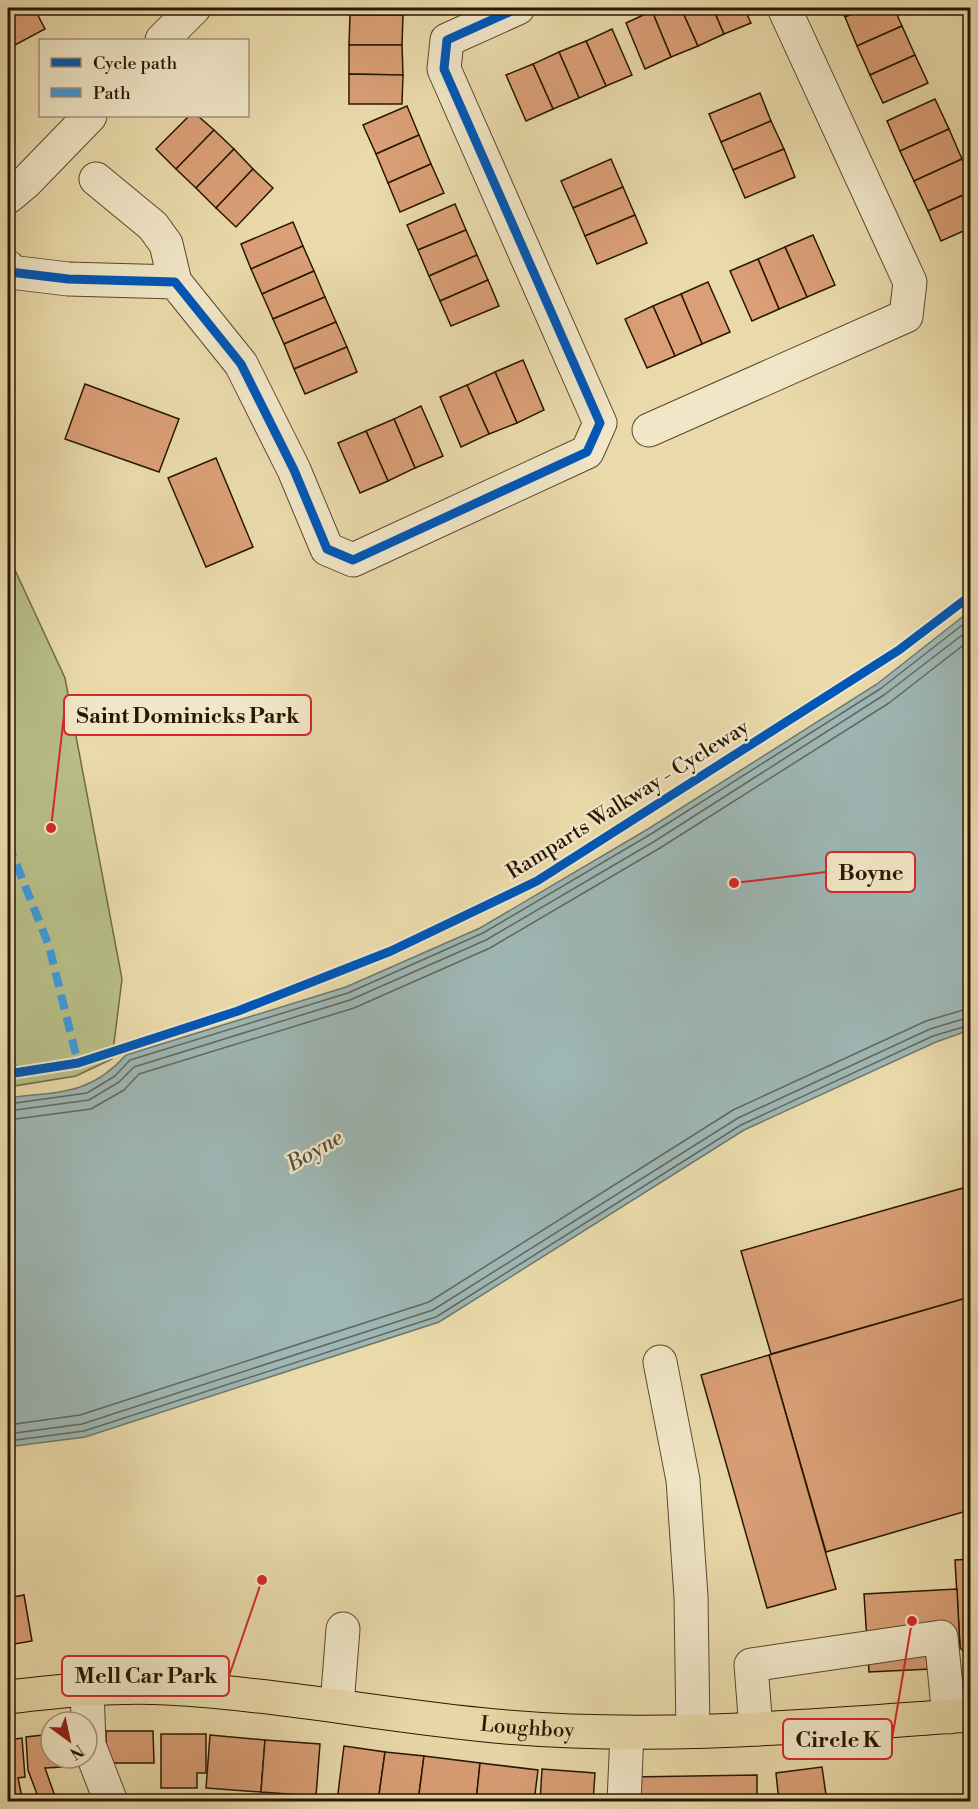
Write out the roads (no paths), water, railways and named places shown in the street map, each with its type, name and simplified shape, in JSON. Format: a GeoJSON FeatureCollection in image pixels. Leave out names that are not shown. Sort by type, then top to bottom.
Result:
{"type":"FeatureCollection","features":[{"type":"Feature","properties":{"kind":"main road","name":"Loughboy"},"geometry":{"type":"LineString","coordinates":[[8,1697],[87,1689],[165,1688],[337,1705],[495,1726],[627,1733],[756,1729],[960,1716]]}},
{"type":"Feature","properties":{"kind":"street"},"geometry":{"type":"LineString","coordinates":[[163,39],[194,8]]}},
{"type":"Feature","properties":{"kind":"street"},"geometry":{"type":"LineString","coordinates":[[96,179],[153,226],[166,244],[175,282],[241,364],[294,470],[327,549],[353,560],[587,452],[600,423],[444,69],[447,40],[518,8]]}},
{"type":"Feature","properties":{"kind":"street"},"geometry":{"type":"LineString","coordinates":[[649,430],[906,316],[910,282],[784,8]]}},
{"type":"Feature","properties":{"kind":"street"},"geometry":{"type":"LineString","coordinates":[[8,197],[26,182],[89,117]]}},
{"type":"Feature","properties":{"kind":"street"},"geometry":{"type":"LineString","coordinates":[[8,267],[10,272],[68,279],[175,282]]}},
{"type":"Feature","properties":{"kind":"street"},"geometry":{"type":"LineString","coordinates":[[660,1362],[683,1480],[691,1597],[693,1731]]}},
{"type":"Feature","properties":{"kind":"street"},"geometry":{"type":"LineString","coordinates":[[337,1705],[343,1629]]}},
{"type":"Feature","properties":{"kind":"street"},"geometry":{"type":"LineString","coordinates":[[756,1729],[751,1665],[941,1637],[960,1716]]}},
{"type":"Feature","properties":{"kind":"street"},"geometry":{"type":"LineString","coordinates":[[87,1689],[89,1745],[111,1802]]}},
{"type":"Feature","properties":{"kind":"street"},"geometry":{"type":"LineString","coordinates":[[624,1802],[627,1733]]}},
{"type":"Feature","properties":{"kind":"water"},"geometry":{"type":"Polygon","coordinates":[[[970,611],[970,1030],[936,1042],[744,1130],[439,1322],[85,1437],[8,1447],[8,1098],[58,1092],[86,1085],[99,1078],[126,1055],[346,987],[480,928],[648,829],[877,684],[970,611]]]}},
{"type":"Feature","properties":{"kind":"place","name":"Saint Dominicks Park"},"geometry":{"type":"Point","coordinates":[51,828]}},
{"type":"Feature","properties":{"kind":"place","name":"Boyne"},"geometry":{"type":"Point","coordinates":[734,883]}},
{"type":"Feature","properties":{"kind":"place","name":"Mell Car Park"},"geometry":{"type":"Point","coordinates":[262,1580]}},
{"type":"Feature","properties":{"kind":"place","name":"Circle K"},"geometry":{"type":"Point","coordinates":[912,1621]}}]}
